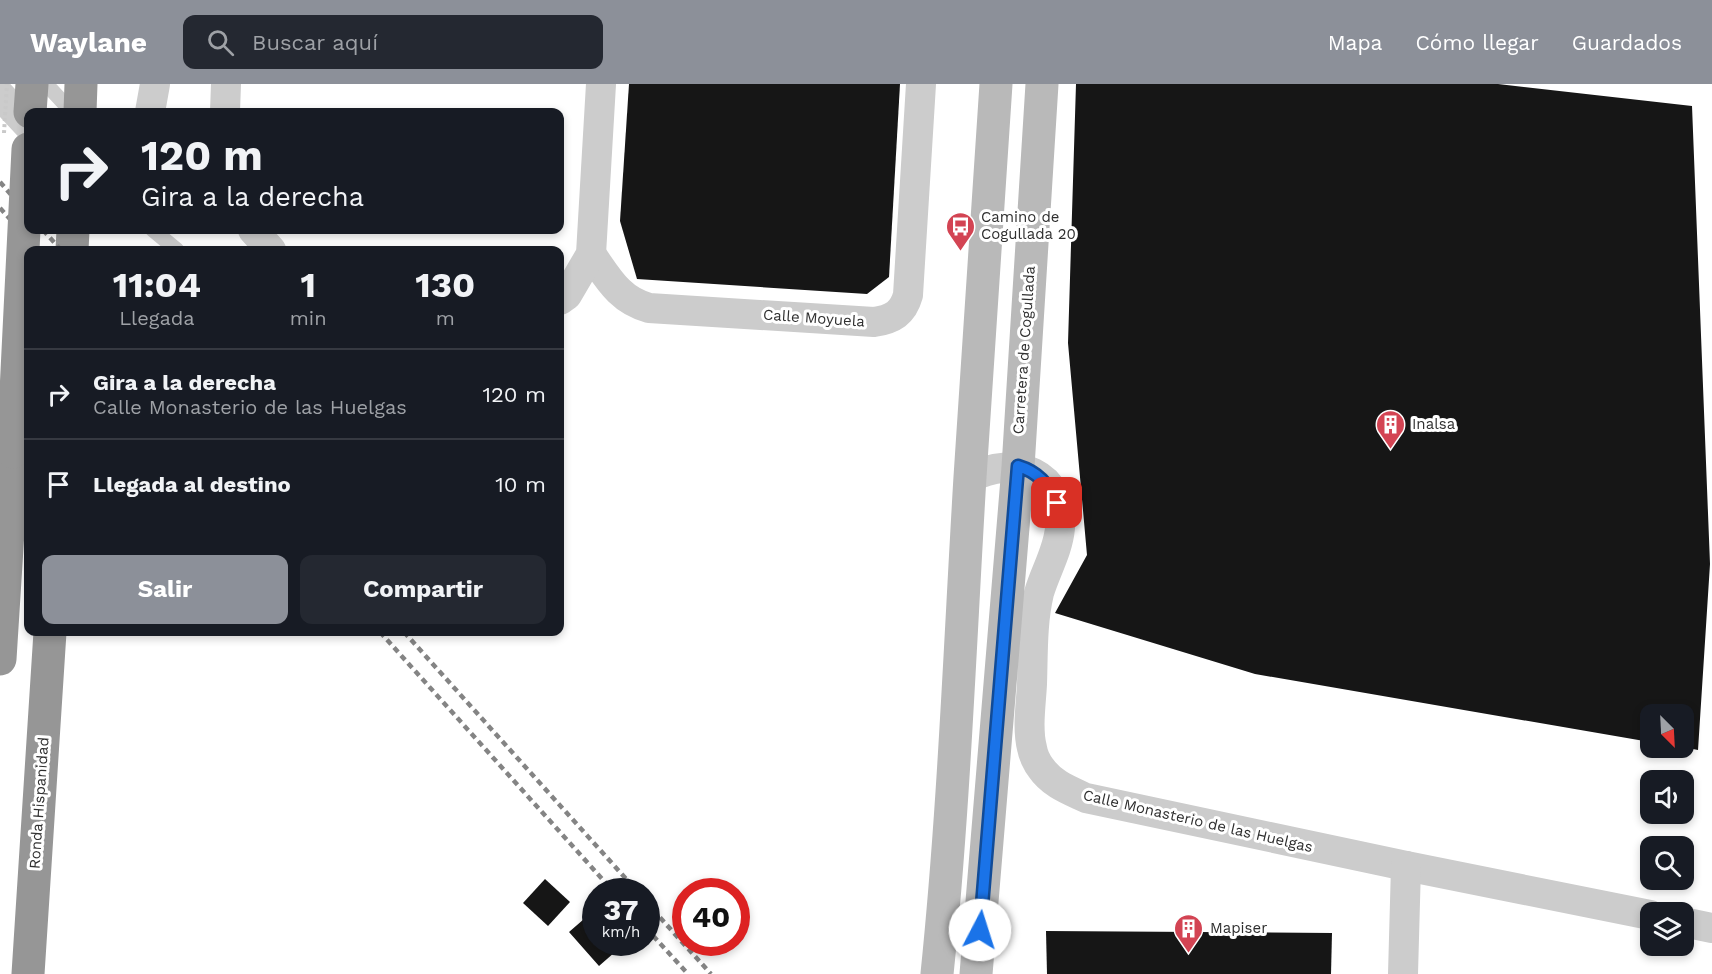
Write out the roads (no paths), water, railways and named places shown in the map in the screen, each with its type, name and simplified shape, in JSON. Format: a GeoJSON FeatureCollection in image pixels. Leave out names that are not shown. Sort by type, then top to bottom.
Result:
{"type":"FeatureCollection","features":[{"type":"Feature","properties":{"kind":"highway"},"geometry":{"type":"LineString","coordinates":[[30,108],[32,84]]}},
{"type":"Feature","properties":{"kind":"highway"},"geometry":{"type":"LineString","coordinates":[[80,108],[81,84]]}},
{"type":"Feature","properties":{"kind":"highway"},"geometry":{"type":"LineString","coordinates":[[0,659],[24,230]]}},
{"type":"Feature","properties":{"kind":"highway","name":"Ronda Hispanidad"},"geometry":{"type":"LineString","coordinates":[[28,974],[50,636]]}},
{"type":"Feature","properties":{"kind":"street"},"geometry":{"type":"LineString","coordinates":[[151,108],[155,84]]}},
{"type":"Feature","properties":{"kind":"street"},"geometry":{"type":"LineString","coordinates":[[225,108],[226,84]]}},
{"type":"Feature","properties":{"kind":"street"},"geometry":{"type":"LineString","coordinates":[[564,297],[591,254],[601,84]]}},
{"type":"Feature","properties":{"kind":"street","name":"Calle Moyuela"},"geometry":{"type":"LineString","coordinates":[[591,254],[623,296],[634,304],[649,308],[874,322],[887,320],[898,314],[908,295],[921,84]]}},
{"type":"Feature","properties":{"kind":"street"},"geometry":{"type":"LineString","coordinates":[[937,974],[955,756],[970,478],[996,84]]}},
{"type":"Feature","properties":{"kind":"street","name":"Carretera de Cogullada"},"geometry":{"type":"LineString","coordinates":[[976,974],[1018,466],[1042,84]]}},
{"type":"Feature","properties":{"kind":"street"},"geometry":{"type":"LineString","coordinates":[[0,94],[24,121]]}},
{"type":"Feature","properties":{"kind":"street"},"geometry":{"type":"LineString","coordinates":[[257,234],[268,246]]}},
{"type":"Feature","properties":{"kind":"street"},"geometry":{"type":"LineString","coordinates":[[970,478],[996,467],[1018,466]]}},
{"type":"Feature","properties":{"kind":"street","name":"Calle Monasterio de las Huelgas"},"geometry":{"type":"LineString","coordinates":[[1018,466],[1031,470],[1041,478],[1051,490],[1060,515],[1060,532],[1035,609],[1030,727],[1032,748],[1040,768],[1059,786],[1086,798],[1640,913]]}},
{"type":"Feature","properties":{"kind":"street"},"geometry":{"type":"LineString","coordinates":[[1403,974],[1406,866]]}},
{"type":"Feature","properties":{"kind":"street"},"geometry":{"type":"LineString","coordinates":[[1694,924],[1712,928]]}},
{"type":"Feature","properties":{"kind":"lane"},"geometry":{"type":"LineString","coordinates":[[46,84],[68,108]]}},
{"type":"Feature","properties":{"kind":"lane"},"geometry":{"type":"LineString","coordinates":[[158,234],[172,246]]}},
{"type":"Feature","properties":{"kind":"railway"},"geometry":{"type":"LineString","coordinates":[[0,182],[24,209]]}},
{"type":"Feature","properties":{"kind":"railway"},"geometry":{"type":"LineString","coordinates":[[0,208],[34,246]]}},
{"type":"Feature","properties":{"kind":"railway"},"geometry":{"type":"LineString","coordinates":[[47,234],[57,246]]}},
{"type":"Feature","properties":{"kind":"railway"},"geometry":{"type":"LineString","coordinates":[[384,636],[601,878]]}},
{"type":"Feature","properties":{"kind":"railway"},"geometry":{"type":"LineString","coordinates":[[408,636],[625,878]]}},
{"type":"Feature","properties":{"kind":"railway"},"geometry":{"type":"LineString","coordinates":[[660,918],[711,974]]}},
{"type":"Feature","properties":{"kind":"railway"},"geometry":{"type":"LineString","coordinates":[[660,943],[688,974]]}},
{"type":"Feature","properties":{"kind":"place","name":"Camino de Cogullada 20"},"geometry":{"type":"Point","coordinates":[960,252]}},
{"type":"Feature","properties":{"kind":"place","name":"Inalsa"},"geometry":{"type":"Point","coordinates":[1391,450]}},
{"type":"Feature","properties":{"kind":"place","name":"Mapiser"},"geometry":{"type":"Point","coordinates":[1189,954]}}]}
